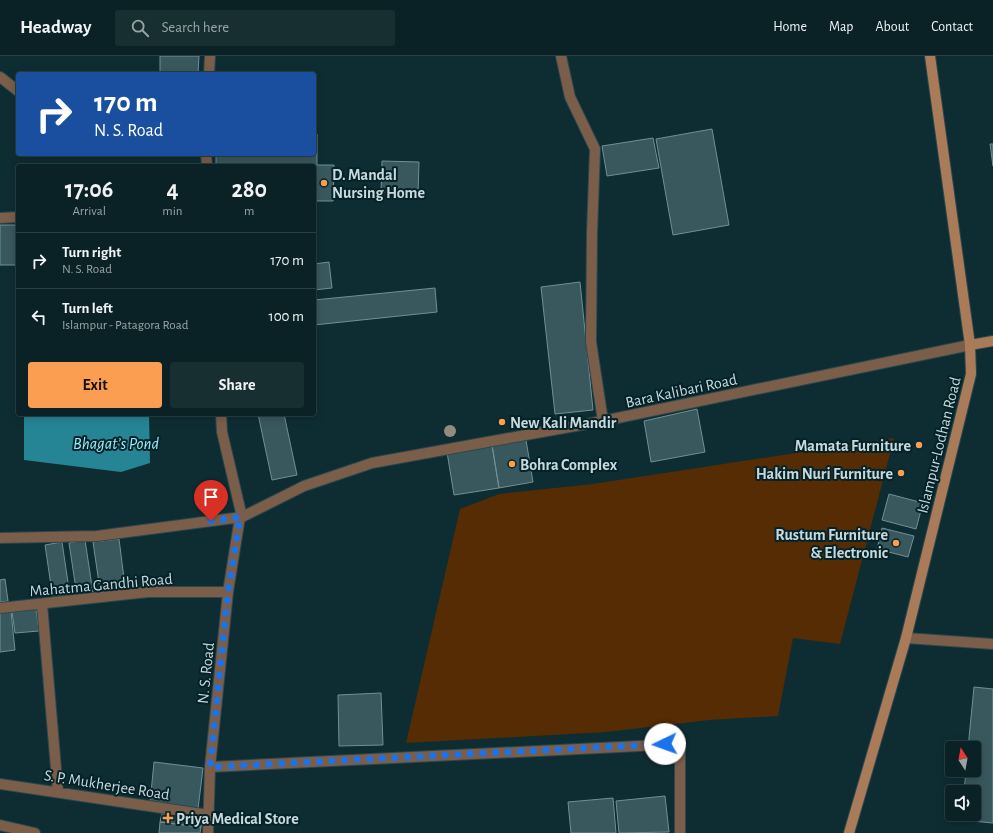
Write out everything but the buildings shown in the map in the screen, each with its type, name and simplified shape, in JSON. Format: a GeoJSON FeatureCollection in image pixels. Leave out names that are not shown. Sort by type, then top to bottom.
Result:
{"type":"FeatureCollection","features":[{"type":"Feature","properties":{"kind":"main road","name":"Islampur-Lodhan Road"},"geometry":{"type":"LineString","coordinates":[[849,833],[906,638],[971,374],[970,345],[930,56]]}},
{"type":"Feature","properties":{"kind":"main road"},"geometry":{"type":"LineString","coordinates":[[970,345],[993,342]]}},
{"type":"Feature","properties":{"kind":"street"},"geometry":{"type":"LineString","coordinates":[[209,72],[210,56]]}},
{"type":"Feature","properties":{"kind":"street"},"geometry":{"type":"LineString","coordinates":[[561,56],[570,97],[596,148],[592,233],[591,342],[603,422]]}},
{"type":"Feature","properties":{"kind":"street"},"geometry":{"type":"LineString","coordinates":[[0,77],[16,89]]}},
{"type":"Feature","properties":{"kind":"street"},"geometry":{"type":"LineString","coordinates":[[0,218],[16,217]]}},
{"type":"Feature","properties":{"kind":"street","name":"Bara Kalibari Road"},"geometry":{"type":"LineString","coordinates":[[0,538],[97,536],[241,517],[304,486],[372,462],[603,422],[970,345]]}},
{"type":"Feature","properties":{"kind":"street"},"geometry":{"type":"LineString","coordinates":[[221,416],[222,432],[241,517]]}},
{"type":"Feature","properties":{"kind":"street","name":"N. S. Road"},"geometry":{"type":"LineString","coordinates":[[208,833],[210,767],[228,592],[241,517]]}},
{"type":"Feature","properties":{"kind":"street","name":"Mahatma Gandhi Road"},"geometry":{"type":"LineString","coordinates":[[0,608],[148,592],[228,592]]}},
{"type":"Feature","properties":{"kind":"street"},"geometry":{"type":"LineString","coordinates":[[42,604],[58,792]]}},
{"type":"Feature","properties":{"kind":"street"},"geometry":{"type":"LineString","coordinates":[[906,638],[993,644]]}},
{"type":"Feature","properties":{"kind":"street"},"geometry":{"type":"LineString","coordinates":[[210,767],[680,744],[680,833]]}},
{"type":"Feature","properties":{"kind":"street","name":"S. P. Mukherjee Road"},"geometry":{"type":"LineString","coordinates":[[0,784],[209,815]]}},
{"type":"Feature","properties":{"kind":"street"},"geometry":{"type":"LineString","coordinates":[[0,825],[35,833]]}},
{"type":"Feature","properties":{"kind":"shaded area"},"geometry":{"type":"Polygon","coordinates":[[[894,438],[840,644],[793,638],[778,716],[709,720],[606,732],[406,743],[460,509],[499,494],[593,484],[894,438]]]}},
{"type":"Feature","properties":{"kind":"water","name":"Bhagat’s Pond"},"geometry":{"type":"Polygon","coordinates":[[[24,416],[149,416],[150,463],[121,472],[24,460],[24,416]]]}},
{"type":"Feature","properties":{"kind":"place","name":"D. Mandal Nursing Home"},"geometry":{"type":"Point","coordinates":[324,183]}},
{"type":"Feature","properties":{"kind":"place","name":"New Kali Mandir"},"geometry":{"type":"Point","coordinates":[502,422]}},
{"type":"Feature","properties":{"kind":"place","name":"Mamata Furniture"},"geometry":{"type":"Point","coordinates":[919,445]}},
{"type":"Feature","properties":{"kind":"place","name":"Bohra Complex"},"geometry":{"type":"Point","coordinates":[512,464]}},
{"type":"Feature","properties":{"kind":"place","name":"Hakim Nuri Furniture"},"geometry":{"type":"Point","coordinates":[901,473]}},
{"type":"Feature","properties":{"kind":"place","name":"Rustum Furniture & Electronic"},"geometry":{"type":"Point","coordinates":[896,543]}},
{"type":"Feature","properties":{"kind":"place","name":"Priya Medical Store"},"geometry":{"type":"Point","coordinates":[168,818]}},
{"type":"Feature","properties":{"kind":"route"},"geometry":{"type":"LineString","coordinates":[[211,521],[240,517],[228,592],[210,767],[665,744]]}}]}
